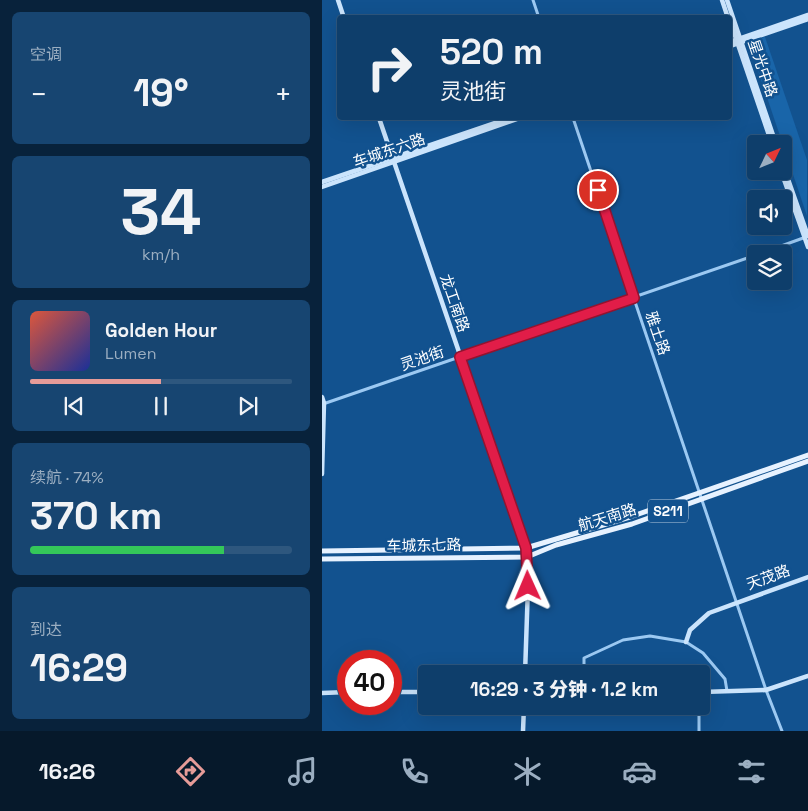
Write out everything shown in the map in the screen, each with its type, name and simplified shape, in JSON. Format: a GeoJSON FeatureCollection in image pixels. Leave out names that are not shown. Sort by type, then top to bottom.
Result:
{"type":"FeatureCollection","features":[{"type":"Feature","properties":{"kind":"main road","name":"航天南路"},"geometry":{"type":"LineString","coordinates":[[527,557],[556,546],[632,524],[808,455]]}},
{"type":"Feature","properties":{"kind":"main road","name":"航天南路"},"geometry":{"type":"LineString","coordinates":[[526,548],[702,496],[808,461]]}},
{"type":"Feature","properties":{"kind":"main road","name":"车城东七路"},"geometry":{"type":"LineString","coordinates":[[322,551],[526,548]]}},
{"type":"Feature","properties":{"kind":"main road","name":"车城东七路"},"geometry":{"type":"LineString","coordinates":[[322,559],[527,557]]}},
{"type":"Feature","properties":{"kind":"street"},"geometry":{"type":"LineString","coordinates":[[338,0],[343,15]]}},
{"type":"Feature","properties":{"kind":"street"},"geometry":{"type":"LineString","coordinates":[[533,0],[538,15]]}},
{"type":"Feature","properties":{"kind":"street"},"geometry":{"type":"LineString","coordinates":[[722,0],[727,15]]}},
{"type":"Feature","properties":{"kind":"street","name":"星光中路"},"geometry":{"type":"LineString","coordinates":[[727,0],[731,15]]}},
{"type":"Feature","properties":{"kind":"street","name":"星光中路"},"geometry":{"type":"LineString","coordinates":[[732,17],[769,135]]}},
{"type":"Feature","properties":{"kind":"street"},"geometry":{"type":"LineString","coordinates":[[732,45],[808,17]]}},
{"type":"Feature","properties":{"kind":"street","name":"星光中路"},"geometry":{"type":"LineString","coordinates":[[732,25],[773,135]]}},
{"type":"Feature","properties":{"kind":"street"},"geometry":{"type":"LineString","coordinates":[[732,42],[739,41]]}},
{"type":"Feature","properties":{"kind":"street","name":"龙工南路"},"geometry":{"type":"LineString","coordinates":[[379,120],[526,548],[525,665]]}},
{"type":"Feature","properties":{"kind":"street","name":"车城东六路"},"geometry":{"type":"LineString","coordinates":[[322,186],[504,120]]}},
{"type":"Feature","properties":{"kind":"street","name":"车城东六路"},"geometry":{"type":"LineString","coordinates":[[322,182],[514,120]]}},
{"type":"Feature","properties":{"kind":"street","name":"雅土路"},"geometry":{"type":"LineString","coordinates":[[574,120],[766,690],[782,731]]}},
{"type":"Feature","properties":{"kind":"street"},"geometry":{"type":"LineString","coordinates":[[785,180],[806,237]]}},
{"type":"Feature","properties":{"kind":"street"},"geometry":{"type":"LineString","coordinates":[[788,180],[808,247]]}},
{"type":"Feature","properties":{"kind":"street"},"geometry":{"type":"LineString","coordinates":[[784,245],[806,237]]}},
{"type":"Feature","properties":{"kind":"street","name":"灵池街"},"geometry":{"type":"LineString","coordinates":[[323,404],[747,258]]}},
{"type":"Feature","properties":{"kind":"street"},"geometry":{"type":"LineString","coordinates":[[322,398],[322,474]]}},
{"type":"Feature","properties":{"kind":"street","name":"天茂路"},"geometry":{"type":"LineString","coordinates":[[686,642],[690,630],[709,613],[808,577]]}},
{"type":"Feature","properties":{"kind":"street"},"geometry":{"type":"LineString","coordinates":[[584,665],[584,658],[623,640],[650,636],[686,642],[703,653],[725,679],[728,692]]}},
{"type":"Feature","properties":{"kind":"street"},"geometry":{"type":"LineString","coordinates":[[710,692],[766,690],[808,676]]}},
{"type":"Feature","properties":{"kind":"street"},"geometry":{"type":"LineString","coordinates":[[322,693],[337,692]]}},
{"type":"Feature","properties":{"kind":"street"},"geometry":{"type":"LineString","coordinates":[[402,692],[418,692]]}},
{"type":"Feature","properties":{"kind":"street"},"geometry":{"type":"LineString","coordinates":[[523,731],[524,715]]}},
{"type":"Feature","properties":{"kind":"street"},"geometry":{"type":"LineString","coordinates":[[699,715],[699,731]]}},
{"type":"Feature","properties":{"kind":"shaded area"},"geometry":{"type":"Polygon","coordinates":[[[765,37],[807,160],[807,216],[792,172],[792,135],[780,135],[751,50],[757,39],[765,37]]]}},
{"type":"Feature","properties":{"kind":"route"},"geometry":{"type":"LineString","coordinates":[[528,586],[526,548],[460,357],[634,298],[598,190]]}}]}
